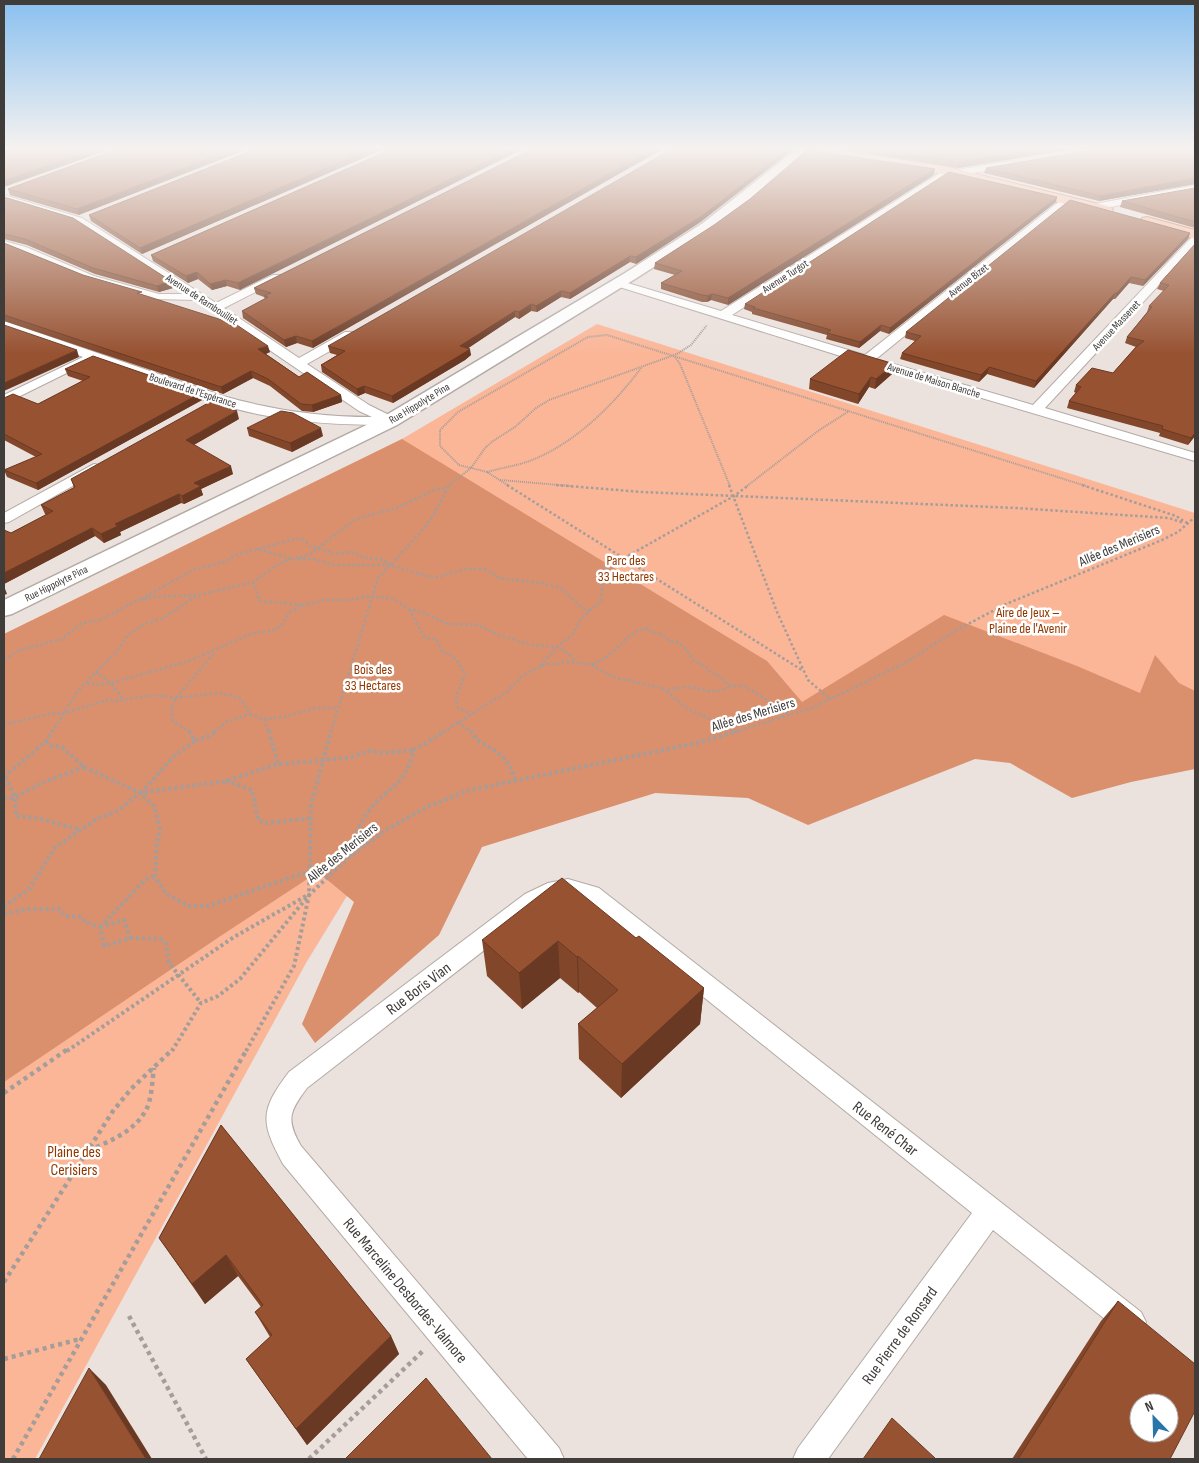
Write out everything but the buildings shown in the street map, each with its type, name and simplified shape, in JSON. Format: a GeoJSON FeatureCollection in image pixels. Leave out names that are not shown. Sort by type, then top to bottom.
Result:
{"type":"FeatureCollection","features":[{"type":"Feature","properties":{"kind":"main road","name":"Rue Hippolyte Pina"},"geometry":{"type":"LineString","coordinates":[[4,609],[390,421],[617,283],[720,217]]}},
{"type":"Feature","properties":{"kind":"main road"},"geometry":{"type":"LineString","coordinates":[[1132,217],[1195,235]]}},
{"type":"Feature","properties":{"kind":"street","name":"Avenue de Rambouillet"},"geometry":{"type":"LineString","coordinates":[[81,217],[146,258],[198,297],[364,408],[390,421]]}},
{"type":"Feature","properties":{"kind":"street","name":"Avenue Turgot"},"geometry":{"type":"LineString","coordinates":[[723,315],[880,217]]}},
{"type":"Feature","properties":{"kind":"street","name":"Avenue Bizet"},"geometry":{"type":"LineString","coordinates":[[867,360],[1045,217]]}},
{"type":"Feature","properties":{"kind":"street","name":"Avenue Massenet"},"geometry":{"type":"LineString","coordinates":[[1036,410],[1195,240]]}},
{"type":"Feature","properties":{"kind":"street"},"geometry":{"type":"LineString","coordinates":[[4,244],[22,249],[90,278],[159,297],[198,297]]}},
{"type":"Feature","properties":{"kind":"street"},"geometry":{"type":"LineString","coordinates":[[216,308],[285,273]]}},
{"type":"Feature","properties":{"kind":"street","name":"Avenue de Maison Blanche"},"geometry":{"type":"LineString","coordinates":[[617,283],[867,360],[1195,457]]}},
{"type":"Feature","properties":{"kind":"street","name":"Boulevard de l'Espérance"},"geometry":{"type":"LineString","coordinates":[[4,325],[218,399],[284,415],[332,422],[390,421]]}},
{"type":"Feature","properties":{"kind":"street"},"geometry":{"type":"LineString","coordinates":[[298,364],[358,330]]}},
{"type":"Feature","properties":{"kind":"street"},"geometry":{"type":"LineString","coordinates":[[4,400],[93,357]]}},
{"type":"Feature","properties":{"kind":"street"},"geometry":{"type":"LineString","coordinates":[[201,408],[218,399]]}},
{"type":"Feature","properties":{"kind":"street"},"geometry":{"type":"LineString","coordinates":[[4,519],[107,461]]}},
{"type":"Feature","properties":{"kind":"street","name":"Rue Boris Vian"},"geometry":{"type":"LineString","coordinates":[[278,1114],[284,1099],[298,1080],[533,900],[550,890],[561,887],[576,888]]}},
{"type":"Feature","properties":{"kind":"street","name":"Rue René Char"},"geometry":{"type":"LineString","coordinates":[[576,888],[591,894],[599,900],[1148,1336]]}},
{"type":"Feature","properties":{"kind":"street","name":"Rue Marceline Desbordes-Valmore"},"geometry":{"type":"LineString","coordinates":[[278,1114],[279,1132],[292,1155],[548,1459]]}},
{"type":"Feature","properties":{"kind":"street","name":"Rue Pierre de Ronsard"},"geometry":{"type":"LineString","coordinates":[[809,1459],[990,1210]]}},
{"type":"Feature","properties":{"kind":"path"},"geometry":{"type":"LineString","coordinates":[[12,1459],[294,966],[309,895],[311,805],[337,708],[378,578],[421,532],[433,516],[450,483],[471,468],[485,448],[549,400],[674,357],[690,345],[702,328],[723,315]]}},
{"type":"Feature","properties":{"kind":"path"},"geometry":{"type":"LineString","coordinates":[[805,672],[487,472],[460,466],[445,453],[439,439],[440,430],[458,412],[588,337],[600,335],[616,337],[674,357],[1140,503],[1176,516],[1188,523]]}},
{"type":"Feature","properties":{"kind":"path"},"geometry":{"type":"LineString","coordinates":[[674,357],[680,364],[734,496],[766,585],[808,680],[830,700]]}},
{"type":"Feature","properties":{"kind":"path"},"geometry":{"type":"LineString","coordinates":[[487,472],[529,461],[554,450],[603,409],[635,377],[641,368]]}},
{"type":"Feature","properties":{"kind":"path"},"geometry":{"type":"LineString","coordinates":[[140,794],[226,781],[278,764],[349,758],[369,751],[384,753],[414,750],[508,691],[513,682],[540,666],[573,634],[580,620],[601,601],[603,570],[621,558],[734,496],[818,432],[849,411]]}},
{"type":"Feature","properties":{"kind":"path"},"geometry":{"type":"LineString","coordinates":[[498,480],[623,490],[734,496],[1016,508],[1169,518],[1188,523]]}},
{"type":"Feature","properties":{"kind":"path"},"geometry":{"type":"LineString","coordinates":[[138,600],[154,597],[199,595],[253,582],[280,563],[310,554],[356,519],[399,507],[434,490],[447,488]]}},
{"type":"Feature","properties":{"kind":"path","name":"Allée des Merisiers"},"geometry":{"type":"LineString","coordinates":[[309,895],[349,857],[389,828],[429,806],[470,790],[623,759],[736,732],[790,716],[830,700],[905,663],[953,632],[1006,604],[1162,540],[1178,532],[1195,517]]}},
{"type":"Feature","properties":{"kind":"path"},"geometry":{"type":"LineString","coordinates":[[4,660],[19,650],[62,639],[82,624],[100,620],[193,570],[227,561],[235,555],[295,539],[302,539],[316,549],[334,554],[352,552],[362,557],[382,560],[430,577],[438,577],[475,568],[485,569],[499,578],[553,585],[561,588],[580,606],[590,611]]}},
{"type":"Feature","properties":{"kind":"path"},"geometry":{"type":"LineString","coordinates":[[258,549],[293,559],[314,558],[333,565],[390,564]]}},
{"type":"Feature","properties":{"kind":"path"},"geometry":{"type":"LineString","coordinates":[[253,582],[260,601],[268,604],[290,603],[304,605]]}},
{"type":"Feature","properties":{"kind":"path"},"geometry":{"type":"LineString","coordinates":[[81,830],[41,819],[16,816],[15,797],[4,777],[46,741],[78,691],[118,650],[126,637],[142,625],[161,619],[199,595]]}},
{"type":"Feature","properties":{"kind":"path"},"geometry":{"type":"LineString","coordinates":[[87,683],[97,685],[111,682],[189,661],[250,634],[274,630],[282,625],[289,613],[304,605],[326,600],[348,600],[372,596],[394,599],[409,608],[448,624],[478,625],[499,635],[531,645],[557,648],[568,653],[574,662]]}},
{"type":"Feature","properties":{"kind":"path"},"geometry":{"type":"LineString","coordinates":[[409,608],[424,637],[437,640],[442,651],[456,659],[465,674],[456,698],[458,708],[471,714]]}},
{"type":"Feature","properties":{"kind":"path"},"geometry":{"type":"LineString","coordinates":[[540,666],[574,662],[592,664],[607,659],[633,631],[648,628],[650,631],[663,635],[669,641],[678,643],[686,649],[694,661],[705,666],[732,686]]}},
{"type":"Feature","properties":{"kind":"path"},"geometry":{"type":"LineString","coordinates":[[195,741],[188,729],[174,721],[171,708],[176,698],[215,651]]}},
{"type":"Feature","properties":{"kind":"path"},"geometry":{"type":"LineString","coordinates":[[592,664],[614,678],[654,684],[668,691],[688,710],[727,725],[736,732]]}},
{"type":"Feature","properties":{"kind":"path"},"geometry":{"type":"LineString","coordinates":[[96,672],[111,682],[117,693],[124,699]]}},
{"type":"Feature","properties":{"kind":"path"},"geometry":{"type":"LineString","coordinates":[[668,691],[681,687],[695,687],[706,693],[713,693],[732,686],[745,686],[790,716]]}},
{"type":"Feature","properties":{"kind":"path"},"geometry":{"type":"LineString","coordinates":[[4,725],[53,713],[65,713],[107,700],[154,695],[176,698],[217,693],[239,697],[250,714],[264,719],[282,717],[317,708],[337,708]]}},
{"type":"Feature","properties":{"kind":"path"},"geometry":{"type":"LineString","coordinates":[[4,907],[29,889],[56,848],[96,819],[117,812],[140,794],[174,756],[195,741],[209,736],[226,722],[250,714]]}},
{"type":"Feature","properties":{"kind":"path"},"geometry":{"type":"LineString","coordinates":[[264,719],[272,736],[272,746],[278,764]]}},
{"type":"Feature","properties":{"kind":"path"},"geometry":{"type":"LineString","coordinates":[[458,722],[474,734],[479,742],[486,743],[514,770],[515,780]]}},
{"type":"Feature","properties":{"kind":"path"},"geometry":{"type":"LineString","coordinates":[[46,741],[51,746],[62,746],[84,767],[140,794],[154,806],[160,829],[157,842],[155,876],[166,894],[189,906],[208,906],[310,871]]}},
{"type":"Feature","properties":{"kind":"path"},"geometry":{"type":"LineString","coordinates":[[349,857],[356,830],[371,808],[397,786],[411,766],[414,750]]}},
{"type":"Feature","properties":{"kind":"path"},"geometry":{"type":"LineString","coordinates":[[4,799],[15,797],[44,782],[84,767]]}},
{"type":"Feature","properties":{"kind":"path"},"geometry":{"type":"LineString","coordinates":[[226,781],[252,790],[256,803],[254,810],[258,820],[268,823],[311,818]]}},
{"type":"Feature","properties":{"kind":"path"},"geometry":{"type":"LineString","coordinates":[[100,927],[145,880],[155,876]]}},
{"type":"Feature","properties":{"kind":"path"},"geometry":{"type":"LineString","coordinates":[[4,1093],[250,927],[309,895]]}},
{"type":"Feature","properties":{"kind":"path"},"geometry":{"type":"LineString","coordinates":[[4,1282],[113,1111],[131,1089],[170,1054],[201,1003],[218,996],[240,979],[260,958],[309,895]]}},
{"type":"Feature","properties":{"kind":"path"},"geometry":{"type":"LineString","coordinates":[[4,914],[28,909],[60,908],[66,916],[82,916],[85,922],[100,927],[124,920],[130,938]]}},
{"type":"Feature","properties":{"kind":"path"},"geometry":{"type":"LineString","coordinates":[[100,927],[104,946],[130,938],[162,939],[166,944],[169,963],[201,1003]]}},
{"type":"Feature","properties":{"kind":"path"},"geometry":{"type":"LineString","coordinates":[[88,1150],[111,1141],[132,1125],[147,1109],[154,1068]]}},
{"type":"Feature","properties":{"kind":"path"},"geometry":{"type":"LineString","coordinates":[[129,1316],[206,1459]]}},
{"type":"Feature","properties":{"kind":"path"},"geometry":{"type":"LineString","coordinates":[[309,1459],[442,1332]]}},
{"type":"Feature","properties":{"kind":"path"},"geometry":{"type":"LineString","coordinates":[[4,1360],[81,1339]]}},
{"type":"Feature","properties":{"kind":"green space","name":"Parc des 33 Hectares"},"geometry":{"type":"Polygon","coordinates":[[[597,324],[1195,513],[1195,736],[1124,735],[655,793],[353,886],[306,963],[35,1459],[4,1459],[4,634],[402,439],[597,324]]]}},
{"type":"Feature","properties":{"kind":"green space","name":"Bois des 33 Hectares"},"geometry":{"type":"Polygon","coordinates":[[[402,439],[767,661],[802,702],[944,615],[1077,666],[1140,693],[1155,655],[1179,683],[1195,691],[1195,769],[1131,782],[1072,798],[1010,763],[975,759],[808,825],[748,798],[655,793],[482,847],[439,935],[315,1043],[302,1024],[354,902],[318,872],[4,1082],[4,634],[402,439]]]}},
{"type":"Feature","properties":{"kind":"park label","name":"Aire de Jeux – Plaine de l'Avenir"},"geometry":{"type":"Point","coordinates":[1028,620]}},
{"type":"Feature","properties":{"kind":"park label","name":"Plaine des Cerisiers"},"geometry":{"type":"Point","coordinates":[74,1160]}}]}
